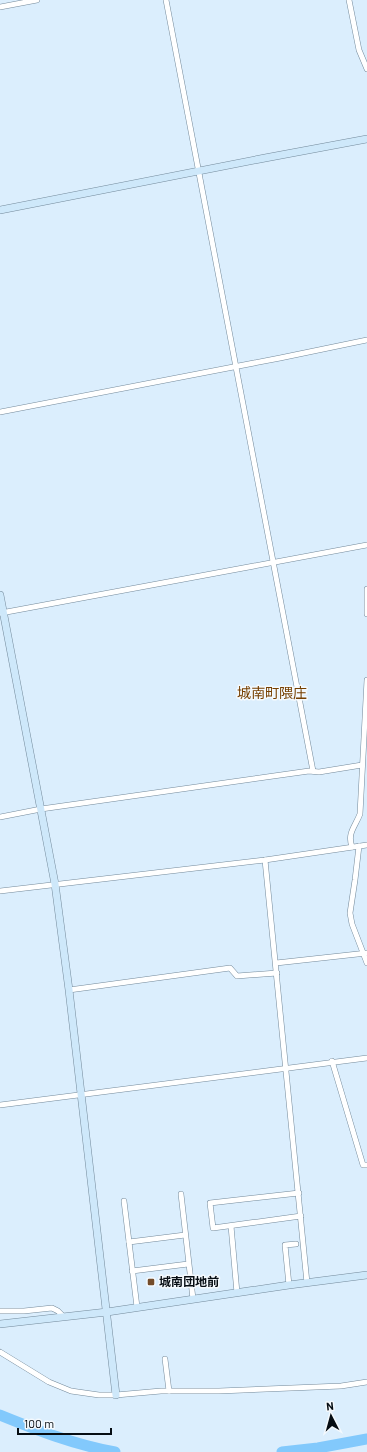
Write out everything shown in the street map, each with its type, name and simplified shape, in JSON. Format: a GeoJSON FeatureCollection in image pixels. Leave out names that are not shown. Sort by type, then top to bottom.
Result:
{"type":"FeatureCollection","features":[{"type":"Feature","properties":{"kind":"street"},"geometry":{"type":"LineString","coordinates":[[0,7],[37,0]]}},
{"type":"Feature","properties":{"kind":"street"},"geometry":{"type":"LineString","coordinates":[[166,0],[314,771]]}},
{"type":"Feature","properties":{"kind":"street"},"geometry":{"type":"LineString","coordinates":[[349,0],[359,50],[367,69]]}},
{"type":"Feature","properties":{"kind":"street"},"geometry":{"type":"LineString","coordinates":[[0,210],[367,139]]}},
{"type":"Feature","properties":{"kind":"street"},"geometry":{"type":"LineString","coordinates":[[0,412],[367,340]]}},
{"type":"Feature","properties":{"kind":"street"},"geometry":{"type":"LineString","coordinates":[[2,613],[367,545]]}},
{"type":"Feature","properties":{"kind":"street"},"geometry":{"type":"LineString","coordinates":[[367,589],[367,614]]}},
{"type":"Feature","properties":{"kind":"street"},"geometry":{"type":"LineString","coordinates":[[0,595],[2,613],[55,884],[69,990],[116,1395]]}},
{"type":"Feature","properties":{"kind":"street"},"geometry":{"type":"LineString","coordinates":[[352,847],[349,837],[360,814],[367,680]]}},
{"type":"Feature","properties":{"kind":"street"},"geometry":{"type":"LineString","coordinates":[[0,817],[41,809],[362,765]]}},
{"type":"Feature","properties":{"kind":"street"},"geometry":{"type":"LineString","coordinates":[[359,846],[350,913],[352,924],[365,953],[367,964]]}},
{"type":"Feature","properties":{"kind":"street"},"geometry":{"type":"LineString","coordinates":[[0,891],[265,860],[367,846]]}},
{"type":"Feature","properties":{"kind":"street"},"geometry":{"type":"LineString","coordinates":[[265,860],[287,1069],[307,1283]]}},
{"type":"Feature","properties":{"kind":"street"},"geometry":{"type":"LineString","coordinates":[[276,963],[365,953]]}},
{"type":"Feature","properties":{"kind":"street"},"geometry":{"type":"LineString","coordinates":[[69,990],[230,968],[237,976],[277,973]]}},
{"type":"Feature","properties":{"kind":"street"},"geometry":{"type":"LineString","coordinates":[[0,1105],[287,1069],[332,1061],[367,1058]]}},
{"type":"Feature","properties":{"kind":"street"},"geometry":{"type":"LineString","coordinates":[[332,1061],[363,1165],[367,1165]]}},
{"type":"Feature","properties":{"kind":"street"},"geometry":{"type":"LineString","coordinates":[[299,1193],[210,1203],[213,1228],[301,1216]]}},
{"type":"Feature","properties":{"kind":"street"},"geometry":{"type":"LineString","coordinates":[[181,1194],[193,1299]]}},
{"type":"Feature","properties":{"kind":"street"},"geometry":{"type":"LineString","coordinates":[[124,1201],[137,1307]]}},
{"type":"Feature","properties":{"kind":"street"},"geometry":{"type":"LineString","coordinates":[[231,1226],[237,1293]]}},
{"type":"Feature","properties":{"kind":"street"},"geometry":{"type":"LineString","coordinates":[[129,1242],[185,1235]]}},
{"type":"Feature","properties":{"kind":"street"},"geometry":{"type":"LineString","coordinates":[[289,1285],[285,1245],[296,1244]]}},
{"type":"Feature","properties":{"kind":"street"},"geometry":{"type":"LineString","coordinates":[[132,1271],[188,1264]]}},
{"type":"Feature","properties":{"kind":"street"},"geometry":{"type":"LineString","coordinates":[[0,1324],[107,1312],[367,1275]]}},
{"type":"Feature","properties":{"kind":"street"},"geometry":{"type":"LineString","coordinates":[[0,1312],[52,1308],[63,1316]]}},
{"type":"Feature","properties":{"kind":"street"},"geometry":{"type":"LineString","coordinates":[[0,1352],[49,1382],[71,1391],[99,1395],[169,1391],[219,1391],[333,1386],[367,1382]]}},
{"type":"Feature","properties":{"kind":"street"},"geometry":{"type":"LineString","coordinates":[[165,1359],[169,1391]]}},
{"type":"Feature","properties":{"kind":"waterway"},"geometry":{"type":"LineString","coordinates":[[0,1415],[71,1441],[115,1452]]}},
{"type":"Feature","properties":{"kind":"waterway"},"geometry":{"type":"LineString","coordinates":[[282,1452],[318,1448],[367,1439]]}},
{"type":"Feature","properties":{"kind":"place","name":"城南団地前"},"geometry":{"type":"Point","coordinates":[151,1282]}},
{"type":"Feature","properties":{"kind":"district","name":"城南町隈庄"},"geometry":{"type":"Point","coordinates":[272,693]}}]}
